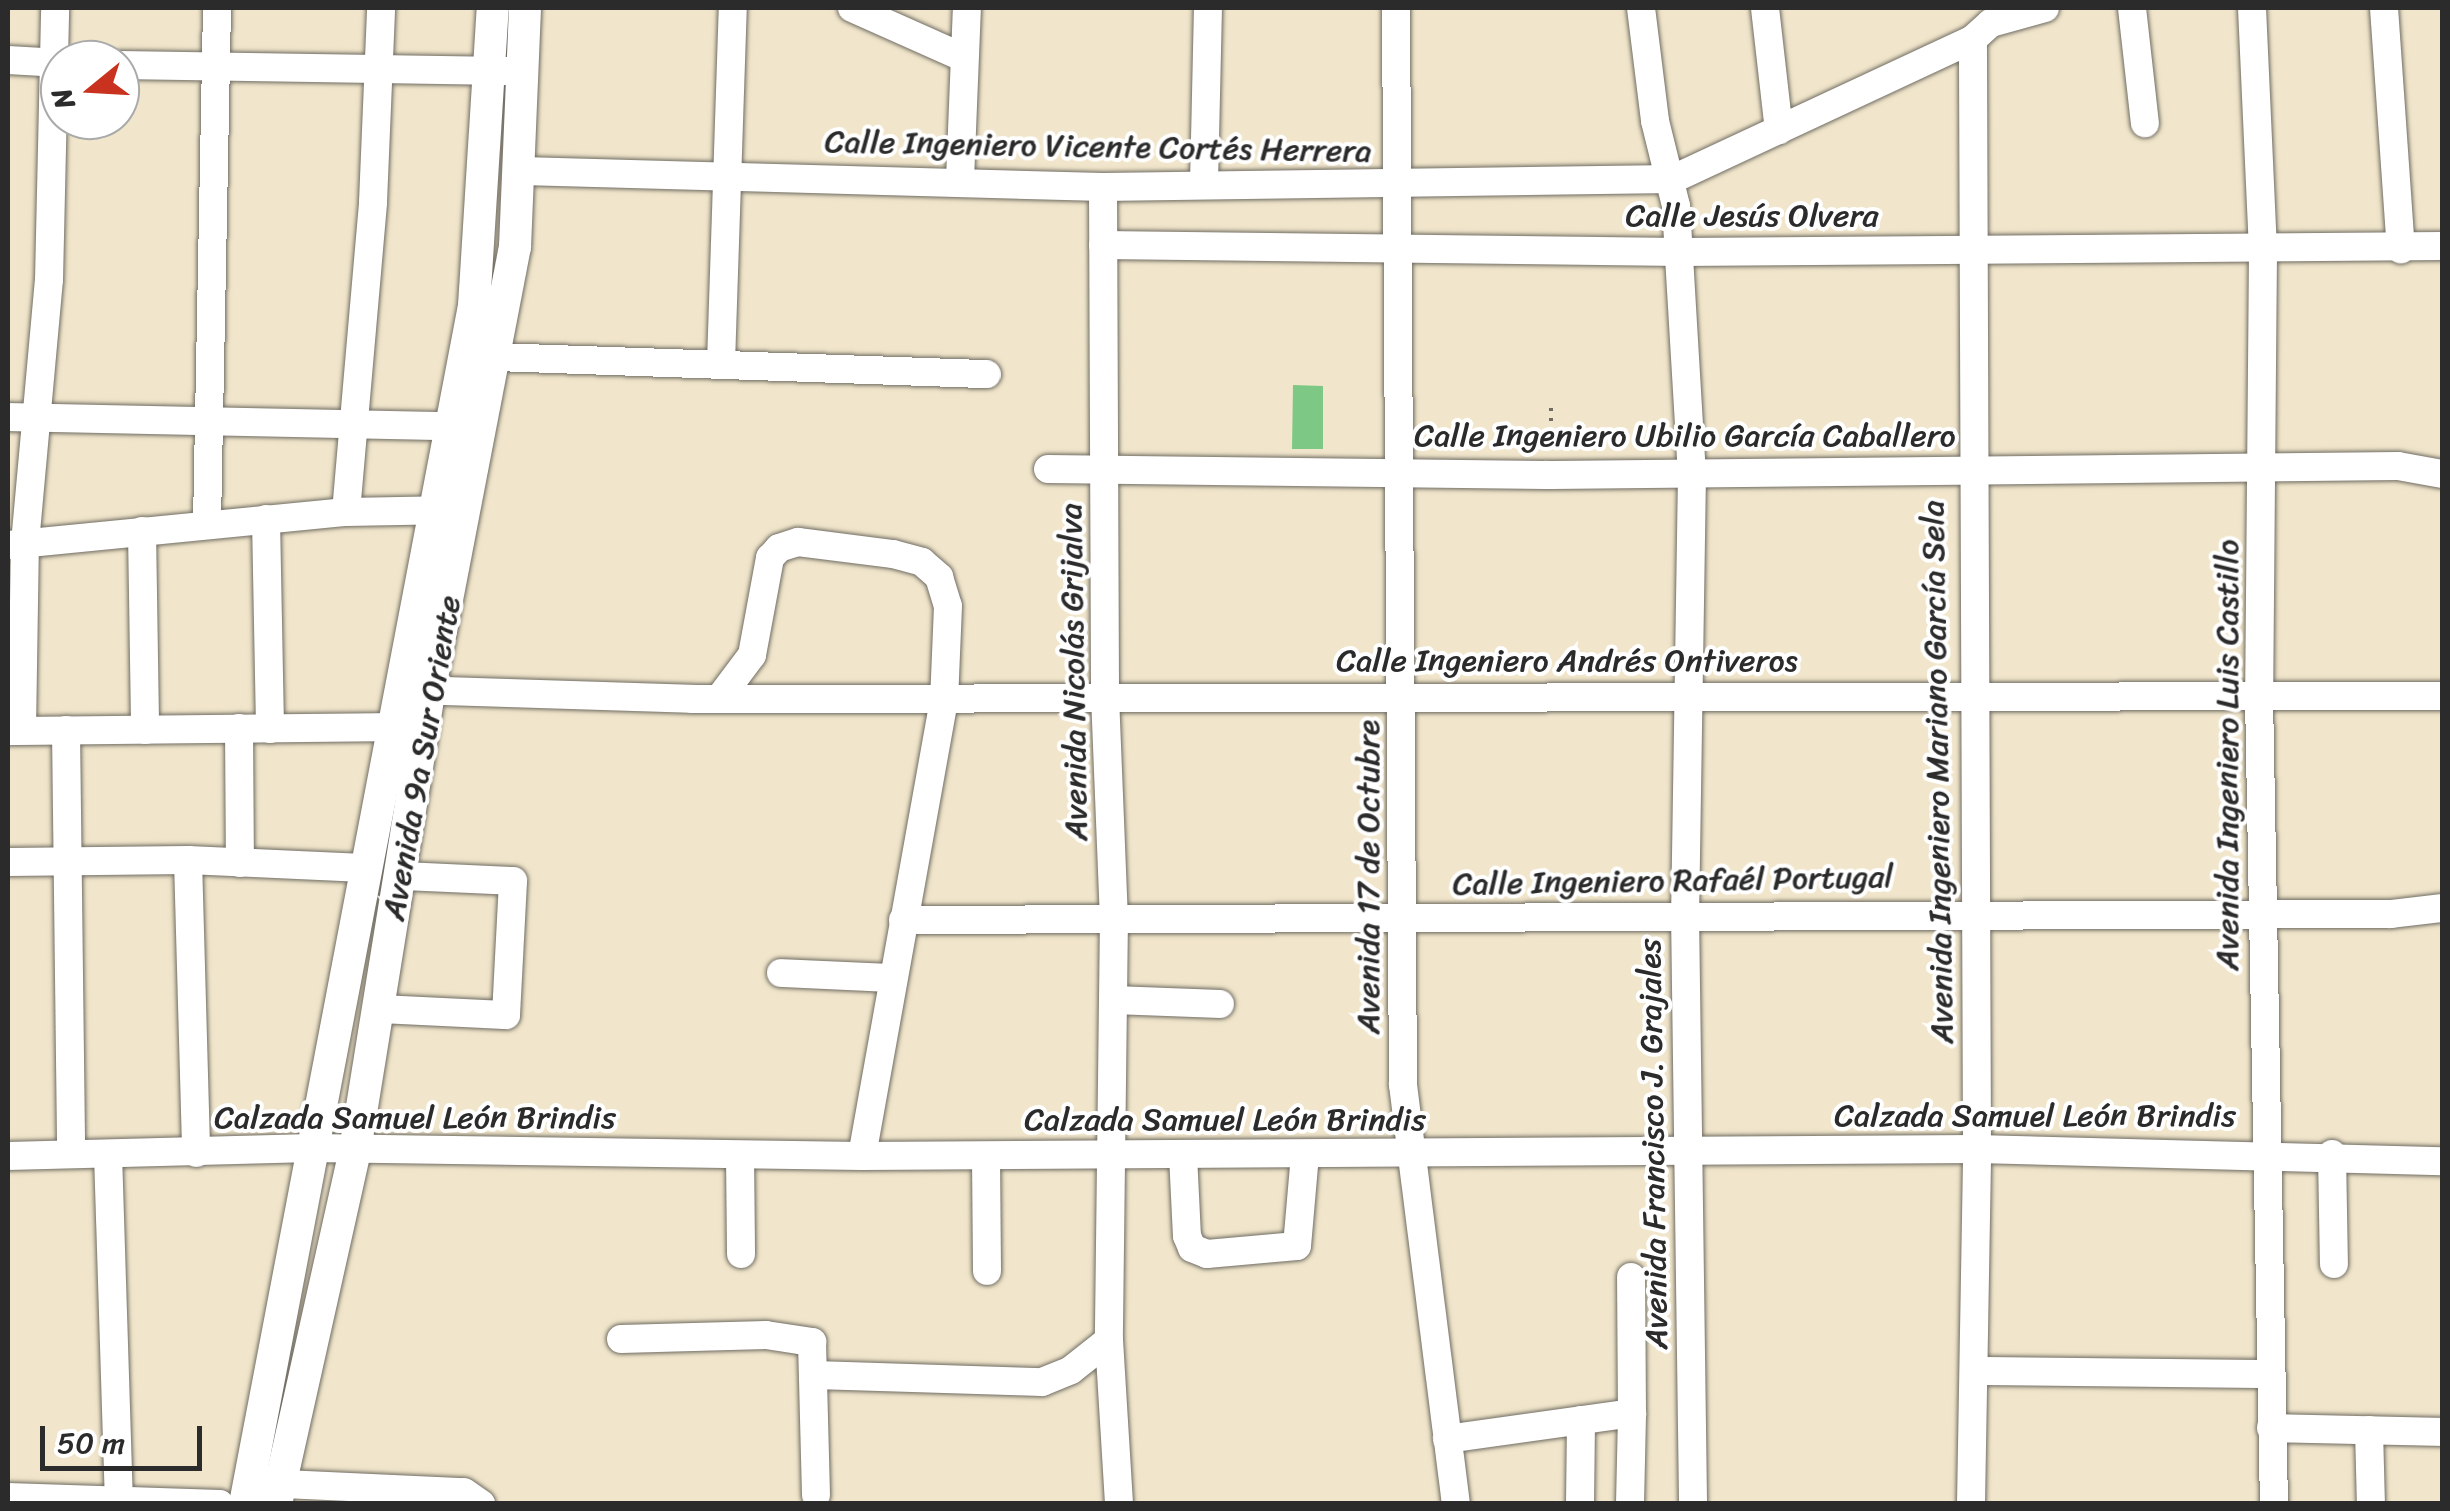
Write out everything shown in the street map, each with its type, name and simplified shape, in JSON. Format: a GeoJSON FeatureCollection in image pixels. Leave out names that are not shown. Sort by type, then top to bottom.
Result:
{"type":"FeatureCollection","features":[{"type":"Feature","properties":{"kind":"main road","name":"Avenida 9a Sur Oriente"},"geometry":{"type":"LineString","coordinates":[[414,691],[468,510],[485,428],[522,170],[509,71],[493,8]]}},
{"type":"Feature","properties":{"kind":"main road","name":"Avenida 9a Sur Oriente"},"geometry":{"type":"LineString","coordinates":[[263,1494],[354,1150],[401,876],[408,727],[434,509],[474,306],[509,71],[525,8]]}},
{"type":"Feature","properties":{"kind":"main road","name":"Avenida 9a Sur Oriente"},"geometry":{"type":"LineString","coordinates":[[263,1494],[312,1148],[364,868],[408,727]]}},
{"type":"Feature","properties":{"kind":"street"},"geometry":{"type":"LineString","coordinates":[[54,8],[56,40]]}},
{"type":"Feature","properties":{"kind":"street"},"geometry":{"type":"LineString","coordinates":[[207,524],[217,8]]}},
{"type":"Feature","properties":{"kind":"street"},"geometry":{"type":"LineString","coordinates":[[346,512],[380,68],[381,8]]}},
{"type":"Feature","properties":{"kind":"street"},"geometry":{"type":"LineString","coordinates":[[721,363],[734,8]]}},
{"type":"Feature","properties":{"kind":"street"},"geometry":{"type":"LineString","coordinates":[[852,8],[962,57]]}},
{"type":"Feature","properties":{"kind":"street"},"geometry":{"type":"LineString","coordinates":[[960,180],[966,8]]}},
{"type":"Feature","properties":{"kind":"street"},"geometry":{"type":"LineString","coordinates":[[1204,184],[1208,8]]}},
{"type":"Feature","properties":{"kind":"street","name":"Avenida 17 de Octubre"},"geometry":{"type":"LineString","coordinates":[[1396,8],[1407,1153],[1456,1504]]}},
{"type":"Feature","properties":{"kind":"street","name":"Avenida Francisco J. Grajales"},"geometry":{"type":"LineString","coordinates":[[1640,8],[1655,121],[1672,180],[1681,252],[1692,474],[1685,913],[1693,1504]]}},
{"type":"Feature","properties":{"kind":"street"},"geometry":{"type":"LineString","coordinates":[[1766,8],[1779,130]]}},
{"type":"Feature","properties":{"kind":"street"},"geometry":{"type":"LineString","coordinates":[[1672,180],[1779,130],[1984,24],[2046,8]]}},
{"type":"Feature","properties":{"kind":"street"},"geometry":{"type":"LineString","coordinates":[[2132,8],[2145,124]]}},
{"type":"Feature","properties":{"kind":"street","name":"Avenida Ingeniero Luis Castillo"},"geometry":{"type":"LineString","coordinates":[[2252,8],[2263,252],[2259,696],[2264,1152],[2274,1504]]}},
{"type":"Feature","properties":{"kind":"street"},"geometry":{"type":"LineString","coordinates":[[2384,8],[2401,250]]}},
{"type":"Feature","properties":{"kind":"street","name":"Avenida Ingeniero Mariano García Sela"},"geometry":{"type":"LineString","coordinates":[[1971,1504],[1977,1149],[1970,472],[1984,24]]}},
{"type":"Feature","properties":{"kind":"street"},"geometry":{"type":"LineString","coordinates":[[8,60],[40,61]]}},
{"type":"Feature","properties":{"kind":"street"},"geometry":{"type":"LineString","coordinates":[[140,66],[509,71]]}},
{"type":"Feature","properties":{"kind":"street"},"geometry":{"type":"LineString","coordinates":[[53,140],[41,417],[16,544],[15,730],[408,727]]}},
{"type":"Feature","properties":{"kind":"street","name":"Calle Ingeniero Vicente Cortés Herrera"},"geometry":{"type":"LineString","coordinates":[[522,170],[1103,187],[1672,180]]}},
{"type":"Feature","properties":{"kind":"street","name":"Avenida Nicolás Grijalva"},"geometry":{"type":"LineString","coordinates":[[1103,187],[1105,696],[1114,917],[1110,1340],[1118,1504]]}},
{"type":"Feature","properties":{"kind":"street","name":"Calle Jesús Olvera"},"geometry":{"type":"LineString","coordinates":[[1103,244],[1681,252],[2263,252],[2442,246]]}},
{"type":"Feature","properties":{"kind":"street"},"geometry":{"type":"LineString","coordinates":[[496,357],[987,374]]}},
{"type":"Feature","properties":{"kind":"street"},"geometry":{"type":"LineString","coordinates":[[8,417],[351,421],[485,428]]}},
{"type":"Feature","properties":{"kind":"street","name":"Calle Ingeniero Ubilio García Caballero"},"geometry":{"type":"LineString","coordinates":[[1048,469],[1401,470],[1551,475],[2398,466],[2442,474]]}},
{"type":"Feature","properties":{"kind":"street"},"geometry":{"type":"LineString","coordinates":[[16,544],[346,512],[468,510]]}},
{"type":"Feature","properties":{"kind":"street"},"geometry":{"type":"LineString","coordinates":[[266,520],[270,729]]}},
{"type":"Feature","properties":{"kind":"street"},"geometry":{"type":"LineString","coordinates":[[142,532],[144,730]]}},
{"type":"Feature","properties":{"kind":"street"},"geometry":{"type":"LineString","coordinates":[[705,699],[752,655],[770,558],[798,542],[893,554],[922,562],[939,578],[948,606],[944,700],[862,1156]]}},
{"type":"Feature","properties":{"kind":"street","name":"Calle Ingeniero Andrés Ontiveros"},"geometry":{"type":"LineString","coordinates":[[414,691],[705,699],[944,700],[1974,693],[2442,696]]}},
{"type":"Feature","properties":{"kind":"street"},"geometry":{"type":"LineString","coordinates":[[239,728],[240,863]]}},
{"type":"Feature","properties":{"kind":"street"},"geometry":{"type":"LineString","coordinates":[[66,730],[71,1152]]}},
{"type":"Feature","properties":{"kind":"street"},"geometry":{"type":"LineString","coordinates":[[8,862],[188,860],[364,868]]}},
{"type":"Feature","properties":{"kind":"street"},"geometry":{"type":"LineString","coordinates":[[188,860],[196,1153]]}},
{"type":"Feature","properties":{"kind":"street"},"geometry":{"type":"LineString","coordinates":[[378,1009],[506,1015],[514,881],[401,876]]}},
{"type":"Feature","properties":{"kind":"street","name":"Calle Ingeniero Rafaél Portugal"},"geometry":{"type":"LineString","coordinates":[[904,920],[1404,919],[1685,913],[2391,914],[2442,908]]}},
{"type":"Feature","properties":{"kind":"street"},"geometry":{"type":"LineString","coordinates":[[781,973],[894,978]]}},
{"type":"Feature","properties":{"kind":"street"},"geometry":{"type":"LineString","coordinates":[[1114,1000],[1220,1004]]}},
{"type":"Feature","properties":{"kind":"street","name":"Calzada Samuel León Brindis"},"geometry":{"type":"LineString","coordinates":[[8,1156],[312,1148],[862,1156],[1977,1149],[2264,1152],[2442,1161]]}},
{"type":"Feature","properties":{"kind":"street"},"geometry":{"type":"LineString","coordinates":[[108,1154],[119,1501]]}},
{"type":"Feature","properties":{"kind":"street"},"geometry":{"type":"LineString","coordinates":[[1183,1155],[1187,1236],[1192,1248],[1207,1254],[1297,1246],[1303,1236],[1305,1154]]}},
{"type":"Feature","properties":{"kind":"street"},"geometry":{"type":"LineString","coordinates":[[2332,1154],[2334,1264]]}},
{"type":"Feature","properties":{"kind":"street"},"geometry":{"type":"LineString","coordinates":[[740,1155],[741,1254]]}},
{"type":"Feature","properties":{"kind":"street"},"geometry":{"type":"LineString","coordinates":[[986,1156],[988,1271]]}},
{"type":"Feature","properties":{"kind":"street"},"geometry":{"type":"LineString","coordinates":[[1630,1504],[1631,1276]]}},
{"type":"Feature","properties":{"kind":"street"},"geometry":{"type":"LineString","coordinates":[[621,1338],[812,1342],[816,1495]]}},
{"type":"Feature","properties":{"kind":"street"},"geometry":{"type":"LineString","coordinates":[[815,1375],[1042,1382],[1071,1370],[1110,1340]]}},
{"type":"Feature","properties":{"kind":"street"},"geometry":{"type":"LineString","coordinates":[[1976,1372],[2269,1374]]}},
{"type":"Feature","properties":{"kind":"street"},"geometry":{"type":"LineString","coordinates":[[1447,1439],[1632,1413]]}},
{"type":"Feature","properties":{"kind":"street"},"geometry":{"type":"LineString","coordinates":[[1580,1504],[1581,1420]]}},
{"type":"Feature","properties":{"kind":"street"},"geometry":{"type":"LineString","coordinates":[[2271,1428],[2442,1432]]}},
{"type":"Feature","properties":{"kind":"street"},"geometry":{"type":"LineString","coordinates":[[2369,1430],[2371,1504]]}},
{"type":"Feature","properties":{"kind":"street"},"geometry":{"type":"LineString","coordinates":[[263,1494],[464,1492],[481,1504]]}},
{"type":"Feature","properties":{"kind":"street"},"geometry":{"type":"LineString","coordinates":[[8,1497],[220,1504]]}},
{"type":"Feature","properties":{"kind":"path"},"geometry":{"type":"LineString","coordinates":[[1551,408],[1551,475]]}},
{"type":"Feature","properties":{"kind":"green space"},"geometry":{"type":"Polygon","coordinates":[[[1293,385],[1323,386],[1323,449],[1292,449],[1293,385]]]}}]}
